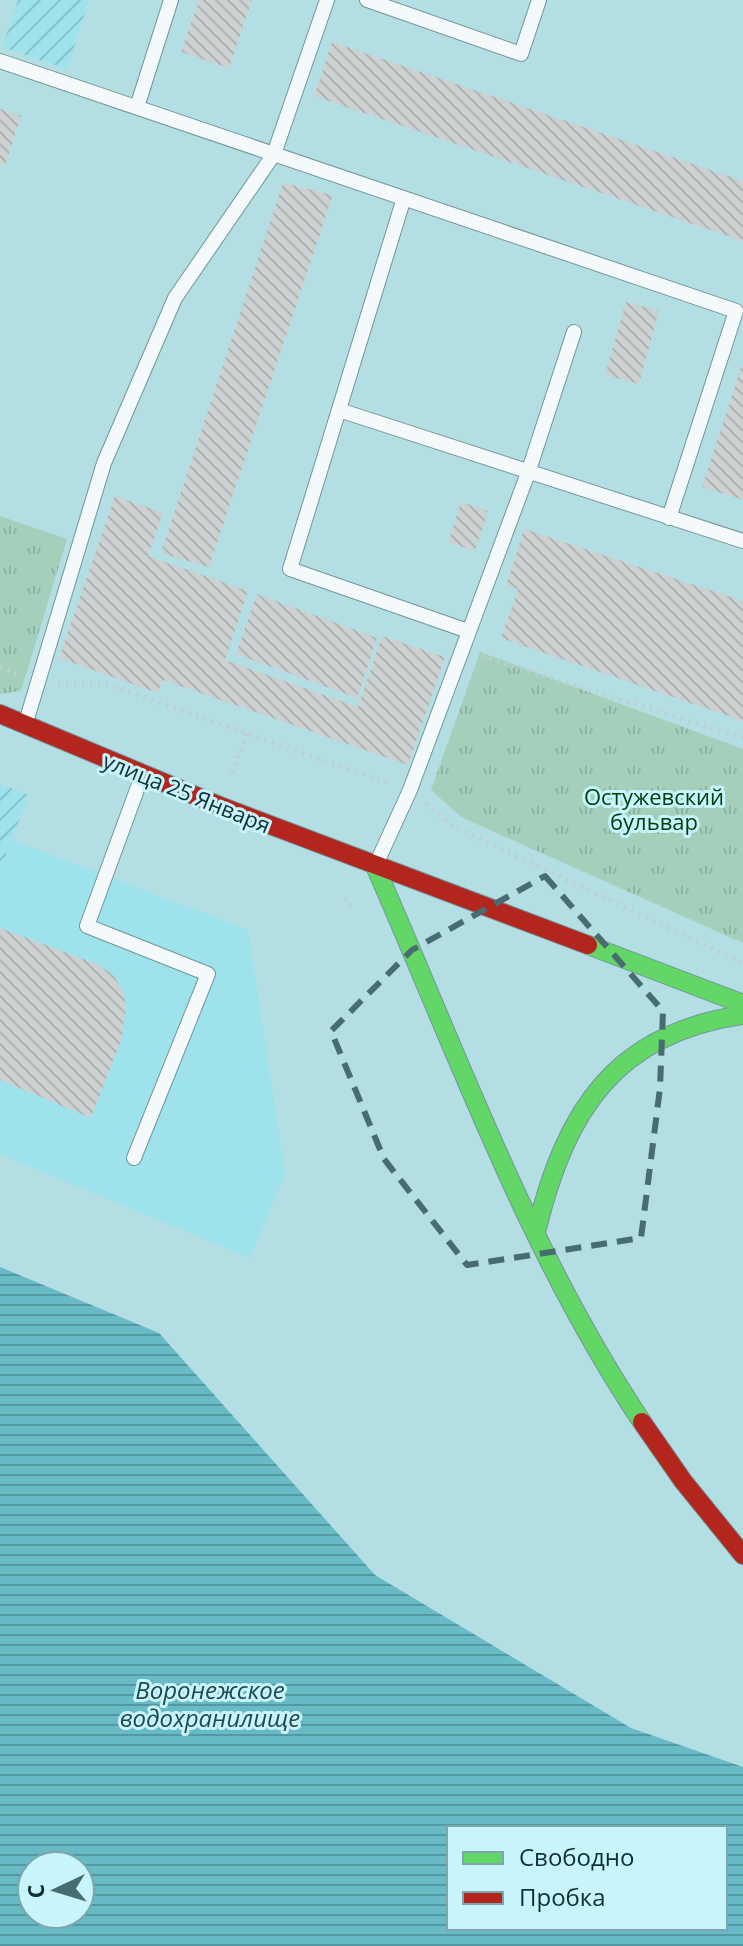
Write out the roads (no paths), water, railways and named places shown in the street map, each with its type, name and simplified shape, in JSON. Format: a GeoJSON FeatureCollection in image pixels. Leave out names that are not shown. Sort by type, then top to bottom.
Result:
{"type":"FeatureCollection","features":[{"type":"Feature","properties":{"kind":"street","name":"улица 25 Января"},"geometry":{"type":"LineString","coordinates":[[0,714],[142,775],[375,866],[743,1004]]}},
{"type":"Feature","properties":{"kind":"street"},"geometry":{"type":"LineString","coordinates":[[375,866],[537,1228],[619,1389],[710,1519],[743,1555]]}},
{"type":"Feature","properties":{"kind":"street"},"geometry":{"type":"LineString","coordinates":[[537,1228],[551,1170],[568,1132],[590,1099],[621,1068],[662,1039],[694,1023],[743,1015]]}},
{"type":"Feature","properties":{"kind":"lane"},"geometry":{"type":"LineString","coordinates":[[137,107],[171,0]]}},
{"type":"Feature","properties":{"kind":"lane"},"geometry":{"type":"LineString","coordinates":[[25,725],[104,463],[175,298],[274,154],[327,0]]}},
{"type":"Feature","properties":{"kind":"lane"},"geometry":{"type":"LineString","coordinates":[[367,0],[521,54],[539,0]]}},
{"type":"Feature","properties":{"kind":"lane"},"geometry":{"type":"LineString","coordinates":[[0,61],[403,201],[736,311],[669,518]]}},
{"type":"Feature","properties":{"kind":"lane"},"geometry":{"type":"LineString","coordinates":[[403,201],[290,569],[468,631]]}},
{"type":"Feature","properties":{"kind":"lane"},"geometry":{"type":"LineString","coordinates":[[375,866],[410,790],[528,473],[574,332]]}},
{"type":"Feature","properties":{"kind":"lane"},"geometry":{"type":"LineString","coordinates":[[339,410],[743,541]]}},
{"type":"Feature","properties":{"kind":"lane"},"geometry":{"type":"LineString","coordinates":[[134,1158],[208,974],[87,926],[142,775]]}},
{"type":"Feature","properties":{"kind":"water","name":"Воронежское водохранилище"},"geometry":{"type":"Polygon","coordinates":[[[0,1267],[159,1333],[375,1575],[631,1728],[743,1767],[743,1946],[0,1946],[0,1267]]]}},
{"type":"Feature","properties":{"kind":"park label","name":"Остужевский бульвар"},"geometry":{"type":"Point","coordinates":[654,808]}}]}
